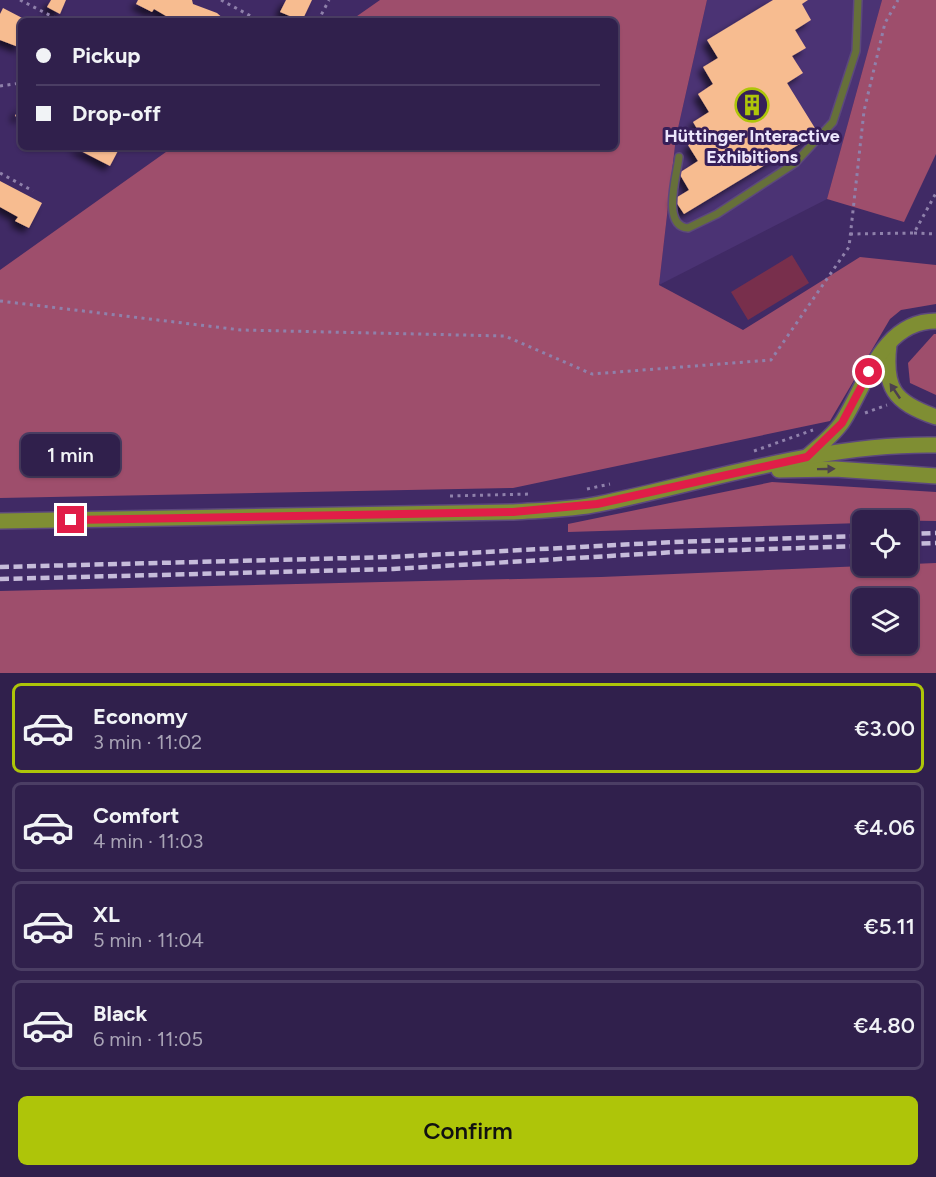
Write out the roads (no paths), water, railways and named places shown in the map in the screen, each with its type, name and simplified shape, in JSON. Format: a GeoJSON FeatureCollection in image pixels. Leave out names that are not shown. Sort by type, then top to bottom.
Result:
{"type":"FeatureCollection","features":[{"type":"Feature","properties":{"kind":"main road"},"geometry":{"type":"LineString","coordinates":[[807,457],[842,423],[879,355],[903,328],[923,321],[936,321]]}},
{"type":"Feature","properties":{"kind":"main road"},"geometry":{"type":"LineString","coordinates":[[889,344],[886,370],[891,388],[900,399],[936,417]]}},
{"type":"Feature","properties":{"kind":"main road"},"geometry":{"type":"LineString","coordinates":[[0,521],[513,512],[597,504],[807,457],[874,446],[936,445]]}},
{"type":"Feature","properties":{"kind":"main road"},"geometry":{"type":"LineString","coordinates":[[746,470],[835,469],[936,476]]}},
{"type":"Feature","properties":{"kind":"lane"},"geometry":{"type":"LineString","coordinates":[[679,157],[671,213],[678,224],[688,228],[717,214],[795,163],[833,122],[856,51],[858,0]]}},
{"type":"Feature","properties":{"kind":"railway"},"geometry":{"type":"LineString","coordinates":[[918,534],[936,533]]}},
{"type":"Feature","properties":{"kind":"railway"},"geometry":{"type":"LineString","coordinates":[[0,567],[391,557],[674,542],[852,536]]}},
{"type":"Feature","properties":{"kind":"railway"},"geometry":{"type":"LineString","coordinates":[[918,544],[936,543]]}},
{"type":"Feature","properties":{"kind":"railway"},"geometry":{"type":"LineString","coordinates":[[0,579],[393,569],[676,552],[852,546]]}},
{"type":"Feature","properties":{"kind":"place","name":"Hüttinger Interactive Exhibitions"},"geometry":{"type":"Point","coordinates":[752,105]}}]}
